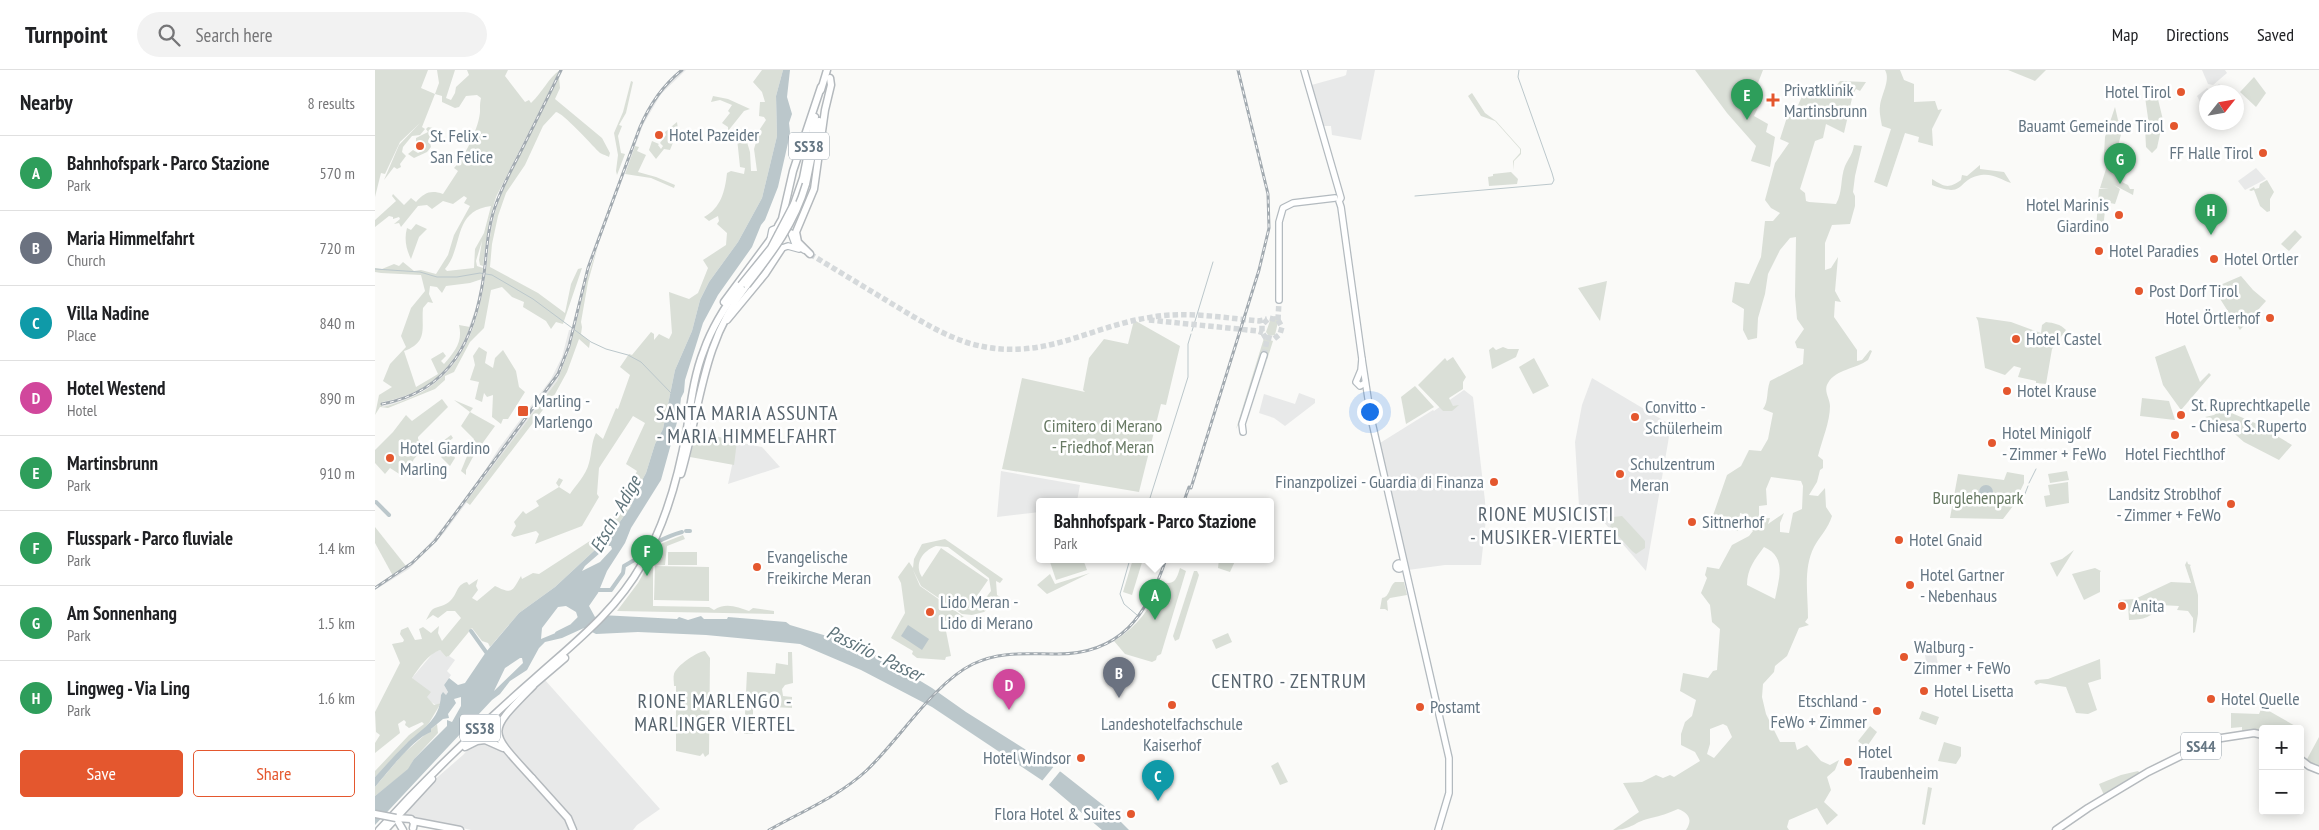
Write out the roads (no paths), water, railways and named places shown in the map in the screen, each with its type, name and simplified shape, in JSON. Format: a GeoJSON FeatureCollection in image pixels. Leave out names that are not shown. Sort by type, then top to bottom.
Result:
{"type":"FeatureCollection","features":[{"type":"Feature","properties":{"kind":"main road","name":"SS38"},"geometry":{"type":"LineString","coordinates":[[379,830],[451,754],[534,678],[589,635],[633,580],[666,518],[697,371],[714,334],[744,285],[771,248],[794,204],[803,178],[821,87],[827,70]]}},
{"type":"Feature","properties":{"kind":"main road","name":"SS38"},"geometry":{"type":"LineString","coordinates":[[744,285],[783,236],[796,212],[806,184],[832,70]]}},
{"type":"Feature","properties":{"kind":"main road"},"geometry":{"type":"LineString","coordinates":[[1304,70],[1335,176],[1373,431],[1402,556],[1401,565],[1407,578],[1432,682],[1450,770],[1449,793],[1439,828]]}},
{"type":"Feature","properties":{"kind":"main road"},"geometry":{"type":"LineString","coordinates":[[810,254],[796,238],[797,228],[804,216],[814,189],[825,110],[831,85],[830,78]]}},
{"type":"Feature","properties":{"kind":"main road"},"geometry":{"type":"LineString","coordinates":[[795,166],[821,87]]}},
{"type":"Feature","properties":{"kind":"main road"},"geometry":{"type":"LineString","coordinates":[[714,334],[712,326],[729,293],[770,240],[771,232],[780,226],[814,93]]}},
{"type":"Feature","properties":{"kind":"main road"},"geometry":{"type":"LineString","coordinates":[[1279,300],[1280,215],[1283,208],[1289,204],[1337,198]]}},
{"type":"Feature","properties":{"kind":"main road"},"geometry":{"type":"LineString","coordinates":[[714,334],[765,274],[785,247],[804,216]]}},
{"type":"Feature","properties":{"kind":"main road"},"geometry":{"type":"LineString","coordinates":[[791,236],[796,245],[810,254]]}},
{"type":"Feature","properties":{"kind":"main road"},"geometry":{"type":"LineString","coordinates":[[785,247],[810,254]]}},
{"type":"Feature","properties":{"kind":"main road","name":"SS38"},"geometry":{"type":"LineString","coordinates":[[385,830],[433,778],[614,611],[644,568],[666,518],[692,426],[714,334]]}},
{"type":"Feature","properties":{"kind":"main road"},"geometry":{"type":"LineString","coordinates":[[1240,431],[1264,355]]}},
{"type":"Feature","properties":{"kind":"main road"},"geometry":{"type":"LineString","coordinates":[[1363,359],[1358,378],[1365,385]]}},
{"type":"Feature","properties":{"kind":"main road"},"geometry":{"type":"LineString","coordinates":[[506,750],[497,732],[500,721],[540,679]]}},
{"type":"Feature","properties":{"kind":"main road","name":"SS44"},"geometry":{"type":"LineString","coordinates":[[2056,830],[2143,775],[2215,739],[2254,733],[2259,734]]}},
{"type":"Feature","properties":{"kind":"main road"},"geometry":{"type":"LineString","coordinates":[[465,748],[477,741],[485,740],[495,742],[506,750],[568,818],[573,830]]}},
{"type":"Feature","properties":{"kind":"main road"},"geometry":{"type":"LineString","coordinates":[[2304,762],[2319,770]]}},
{"type":"Feature","properties":{"kind":"main road"},"geometry":{"type":"LineString","coordinates":[[375,814],[400,822],[409,818],[413,826],[424,825],[460,830]]}},
{"type":"Feature","properties":{"kind":"waterway"},"geometry":{"type":"LineString","coordinates":[[1415,196],[1552,184],[1554,180],[1552,173],[1518,77],[1519,70]]}},
{"type":"Feature","properties":{"kind":"waterway"},"geometry":{"type":"LineString","coordinates":[[1192,331],[1213,262]]}},
{"type":"Feature","properties":{"kind":"waterway"},"geometry":{"type":"LineString","coordinates":[[375,269],[420,272],[437,277],[457,277],[480,273],[492,275],[533,299],[591,342],[606,349],[628,355],[641,362],[672,394]]}},
{"type":"Feature","properties":{"kind":"waterway"},"geometry":{"type":"LineString","coordinates":[[1150,498],[1188,377],[1188,344],[1191,334]]}},
{"type":"Feature","properties":{"kind":"waterway"},"geometry":{"type":"LineString","coordinates":[[2029,483],[2036,469]]}},
{"type":"Feature","properties":{"kind":"waterway"},"geometry":{"type":"LineString","coordinates":[[2021,504],[2028,486]]}},
{"type":"Feature","properties":{"kind":"waterway"},"geometry":{"type":"LineString","coordinates":[[376,502],[389,515]]}},
{"type":"Feature","properties":{"kind":"waterway"},"geometry":{"type":"LineString","coordinates":[[595,590],[611,590],[623,573],[624,566],[636,559],[642,551],[663,539],[682,532]]}},
{"type":"Feature","properties":{"kind":"waterway"},"geometry":{"type":"LineString","coordinates":[[1129,563],[1120,594],[1124,604],[1137,615]]}},
{"type":"Feature","properties":{"kind":"waterway","name":"Etsch - Adige"},"geometry":{"type":"LineString","coordinates":[[558,634],[572,627],[582,617]]}},
{"type":"Feature","properties":{"kind":"waterway"},"geometry":{"type":"LineString","coordinates":[[471,631],[486,652]]}},
{"type":"Feature","properties":{"kind":"tunnel"},"geometry":{"type":"LineString","coordinates":[[810,254],[942,332],[962,341],[997,349],[1021,349],[1043,346],[1129,322],[1166,315],[1206,316],[1259,321],[1267,319]]}},
{"type":"Feature","properties":{"kind":"tunnel"},"geometry":{"type":"LineString","coordinates":[[1278,320],[1279,300]]}},
{"type":"Feature","properties":{"kind":"tunnel"},"geometry":{"type":"LineString","coordinates":[[1264,355],[1267,340],[1262,332],[1262,325],[1269,318],[1278,320],[1282,327],[1280,334],[1274,339],[1266,337]]}},
{"type":"Feature","properties":{"kind":"tunnel"},"geometry":{"type":"LineString","coordinates":[[1149,320],[1263,333]]}},
{"type":"Feature","properties":{"kind":"railway"},"geometry":{"type":"LineString","coordinates":[[382,404],[406,397],[426,387],[442,374],[466,340],[480,298],[492,215],[506,181],[561,70]]}},
{"type":"Feature","properties":{"kind":"railway"},"geometry":{"type":"LineString","coordinates":[[375,588],[412,563],[435,541],[558,374],[569,346],[588,268],[640,127],[648,110],[658,96],[682,70]]}},
{"type":"Feature","properties":{"kind":"railway"},"geometry":{"type":"LineString","coordinates":[[1191,488],[1259,270],[1269,228],[1268,194],[1238,70]]}},
{"type":"Feature","properties":{"kind":"railway"},"geometry":{"type":"LineString","coordinates":[[1185,498],[1189,487]]}},
{"type":"Feature","properties":{"kind":"railway"},"geometry":{"type":"LineString","coordinates":[[769,830],[832,796],[855,780],[866,771],[944,684],[973,664],[1003,655],[1078,653],[1098,647],[1114,639],[1128,628],[1140,614],[1150,598],[1164,563]]}},
{"type":"Feature","properties":{"kind":"place","name":"Hotel Tirol"},"geometry":{"type":"Point","coordinates":[2181,92]}},
{"type":"Feature","properties":{"kind":"place","name":"Privatklinik Martinsbrunn"},"geometry":{"type":"Point","coordinates":[1773,100]}},
{"type":"Feature","properties":{"kind":"place","name":"Martinsbrunn"},"geometry":{"type":"Point","coordinates":[1747,120]}},
{"type":"Feature","properties":{"kind":"place","name":"Bauamt Gemeinde Tirol"},"geometry":{"type":"Point","coordinates":[2174,126]}},
{"type":"Feature","properties":{"kind":"place","name":"Hotel Pazeider"},"geometry":{"type":"Point","coordinates":[659,135]}},
{"type":"Feature","properties":{"kind":"place","name":"St. Felix - San Felice"},"geometry":{"type":"Point","coordinates":[420,146]}},
{"type":"Feature","properties":{"kind":"place","name":"FF Halle Tirol"},"geometry":{"type":"Point","coordinates":[2263,153]}},
{"type":"Feature","properties":{"kind":"place","name":"Am Sonnenhang"},"geometry":{"type":"Point","coordinates":[2120,184]}},
{"type":"Feature","properties":{"kind":"place","name":"Hotel Marinis Giardino"},"geometry":{"type":"Point","coordinates":[2119,215]}},
{"type":"Feature","properties":{"kind":"place","name":"Lingweg - Via Ling"},"geometry":{"type":"Point","coordinates":[2211,235]}},
{"type":"Feature","properties":{"kind":"place","name":"Hotel Paradies"},"geometry":{"type":"Point","coordinates":[2099,251]}},
{"type":"Feature","properties":{"kind":"place","name":"Hotel Ortler"},"geometry":{"type":"Point","coordinates":[2214,259]}},
{"type":"Feature","properties":{"kind":"place","name":"Post Dorf Tirol"},"geometry":{"type":"Point","coordinates":[2139,291]}},
{"type":"Feature","properties":{"kind":"place","name":"Hotel Örtlerhof"},"geometry":{"type":"Point","coordinates":[2270,318]}},
{"type":"Feature","properties":{"kind":"place","name":"Hotel Castel"},"geometry":{"type":"Point","coordinates":[2016,339]}},
{"type":"Feature","properties":{"kind":"place","name":"Hotel Krause"},"geometry":{"type":"Point","coordinates":[2007,391]}},
{"type":"Feature","properties":{"kind":"place","name":"Marling - Marlengo"},"geometry":{"type":"Point","coordinates":[523,411]}},
{"type":"Feature","properties":{"kind":"place","name":"St. Ruprechtkapelle - Chiesa S. Ruperto"},"geometry":{"type":"Point","coordinates":[2181,415]}},
{"type":"Feature","properties":{"kind":"place","name":"Convitto - Schülerheim"},"geometry":{"type":"Point","coordinates":[1635,417]}},
{"type":"Feature","properties":{"kind":"place","name":"Hotel Fiechtlhof"},"geometry":{"type":"Point","coordinates":[2175,435]}},
{"type":"Feature","properties":{"kind":"place","name":"Hotel Minigolf - Zimmer + FeWo"},"geometry":{"type":"Point","coordinates":[1992,443]}},
{"type":"Feature","properties":{"kind":"place","name":"Hotel Giardino Marling"},"geometry":{"type":"Point","coordinates":[390,458]}},
{"type":"Feature","properties":{"kind":"place","name":"Schulzentrum Meran"},"geometry":{"type":"Point","coordinates":[1620,474]}},
{"type":"Feature","properties":{"kind":"place","name":"Finanzpolizei - Guardia di Finanza"},"geometry":{"type":"Point","coordinates":[1494,482]}},
{"type":"Feature","properties":{"kind":"place","name":"Landsitz Stroblhof - Zimmer + FeWo"},"geometry":{"type":"Point","coordinates":[2231,504]}},
{"type":"Feature","properties":{"kind":"place","name":"Sittnerhof"},"geometry":{"type":"Point","coordinates":[1692,522]}},
{"type":"Feature","properties":{"kind":"place","name":"Hotel Gnaid"},"geometry":{"type":"Point","coordinates":[1899,540]}},
{"type":"Feature","properties":{"kind":"place","name":"Evangelische Freikirche Meran"},"geometry":{"type":"Point","coordinates":[757,567]}},
{"type":"Feature","properties":{"kind":"place","name":"Flusspark - Parco fluviale"},"geometry":{"type":"Point","coordinates":[647,576]}},
{"type":"Feature","properties":{"kind":"place","name":"Hotel Gartner - Nebenhaus"},"geometry":{"type":"Point","coordinates":[1910,585]}},
{"type":"Feature","properties":{"kind":"place","name":"Anita"},"geometry":{"type":"Point","coordinates":[2122,606]}},
{"type":"Feature","properties":{"kind":"place","name":"Lido Meran - Lido di Merano"},"geometry":{"type":"Point","coordinates":[930,612]}},
{"type":"Feature","properties":{"kind":"place","name":"Bahnhofspark - Parco Stazione"},"geometry":{"type":"Point","coordinates":[1155,620]}},
{"type":"Feature","properties":{"kind":"place","name":"Walburg - Zimmer + FeWo"},"geometry":{"type":"Point","coordinates":[1904,657]}},
{"type":"Feature","properties":{"kind":"place","name":"Hotel Lisetta"},"geometry":{"type":"Point","coordinates":[1924,691]}},
{"type":"Feature","properties":{"kind":"place","name":"Maria Himmelfahrt"},"geometry":{"type":"Point","coordinates":[1119,698]}},
{"type":"Feature","properties":{"kind":"place","name":"Hotel Quelle"},"geometry":{"type":"Point","coordinates":[2211,699]}},
{"type":"Feature","properties":{"kind":"place","name":"Landeshotelfachschule Kaiserhof"},"geometry":{"type":"Point","coordinates":[1172,705]}},
{"type":"Feature","properties":{"kind":"place","name":"Postamt"},"geometry":{"type":"Point","coordinates":[1420,707]}},
{"type":"Feature","properties":{"kind":"place","name":"Hotel Westend"},"geometry":{"type":"Point","coordinates":[1009,710]}},
{"type":"Feature","properties":{"kind":"place","name":"Etschland - FeWo + Zimmer"},"geometry":{"type":"Point","coordinates":[1877,711]}},
{"type":"Feature","properties":{"kind":"place","name":"Hotel Windsor"},"geometry":{"type":"Point","coordinates":[1081,758]}},
{"type":"Feature","properties":{"kind":"place","name":"Hotel Traubenheim"},"geometry":{"type":"Point","coordinates":[1848,762]}},
{"type":"Feature","properties":{"kind":"place","name":"Villa Nadine"},"geometry":{"type":"Point","coordinates":[1158,801]}},
{"type":"Feature","properties":{"kind":"place","name":"Flora Hotel & Suites"},"geometry":{"type":"Point","coordinates":[1131,814]}},
{"type":"Feature","properties":{"kind":"district","name":"SANTA MARIA ASSUNTA - MARIA HIMMELFAHRT"},"geometry":{"type":"Point","coordinates":[747,424]}},
{"type":"Feature","properties":{"kind":"district","name":"RIONE MUSICISTI - MUSIKER-VIERTEL"},"geometry":{"type":"Point","coordinates":[1546,526]}},
{"type":"Feature","properties":{"kind":"district","name":"CENTRO - ZENTRUM"},"geometry":{"type":"Point","coordinates":[1289,681]}},
{"type":"Feature","properties":{"kind":"district","name":"RIONE MARLENGO - MARLINGER VIERTEL"},"geometry":{"type":"Point","coordinates":[715,712]}},
{"type":"Feature","properties":{"kind":"park label","name":"Cimitero di Merano - Friedhof Meran"},"geometry":{"type":"Point","coordinates":[1103,436]}},
{"type":"Feature","properties":{"kind":"park label","name":"Burglehenpark"},"geometry":{"type":"Point","coordinates":[1978,498]}},
{"type":"Feature","properties":{"kind":"water label","name":"Passirio - Passer"},"geometry":{"type":"Point","coordinates":[875,653]}}]}
